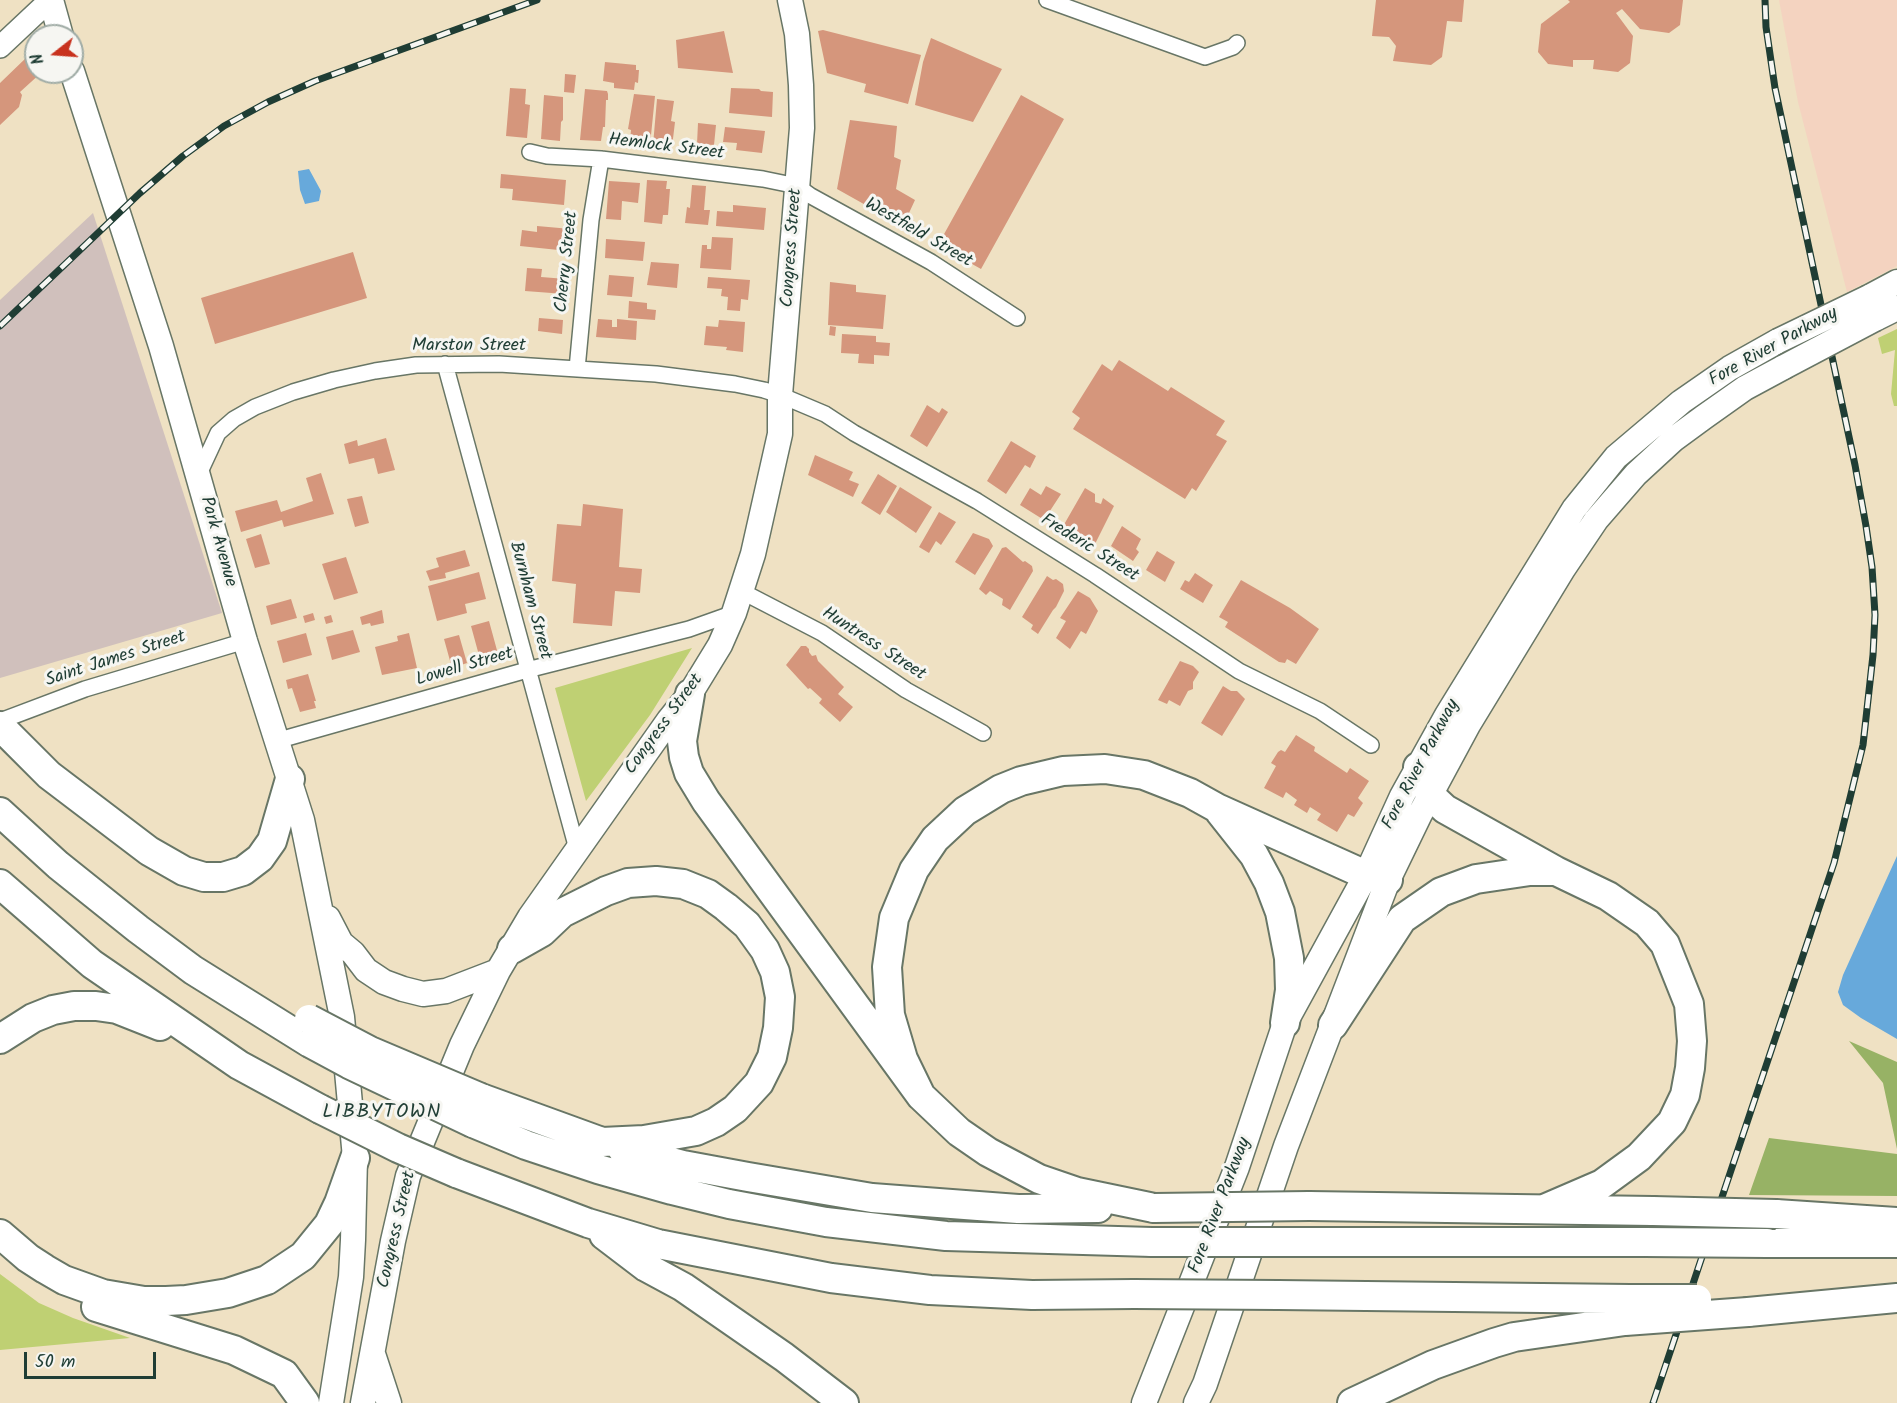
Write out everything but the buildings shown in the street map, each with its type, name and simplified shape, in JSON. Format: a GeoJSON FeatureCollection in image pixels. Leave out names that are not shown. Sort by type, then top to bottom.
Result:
{"type":"FeatureCollection","features":[{"type":"Feature","properties":{"kind":"highway"},"geometry":{"type":"LineString","coordinates":[[690,694],[682,741],[689,773],[706,801],[921,1096],[959,1132],[988,1152],[1039,1179],[1077,1192],[1154,1208]]}},
{"type":"Feature","properties":{"kind":"highway"},"geometry":{"type":"LineString","coordinates":[[0,726],[49,774],[149,851],[184,871],[204,877],[223,878],[243,871],[260,858],[272,841],[290,779]]}},
{"type":"Feature","properties":{"kind":"highway"},"geometry":{"type":"LineString","coordinates":[[1418,767],[1430,795],[1444,809],[1556,871],[1608,896],[1647,923],[1665,944],[1689,1004],[1692,1041],[1685,1095],[1672,1122],[1639,1157],[1602,1184],[1544,1209]]}},
{"type":"Feature","properties":{"kind":"highway"},"geometry":{"type":"LineString","coordinates":[[921,1096],[903,1059],[890,1015],[887,967],[894,918],[906,886],[924,854],[949,824],[974,805],[1001,789],[1042,775],[1084,768],[1144,775],[1190,793],[1217,808],[1377,877]]}},
{"type":"Feature","properties":{"kind":"highway"},"geometry":{"type":"LineString","coordinates":[[1217,808],[1254,855],[1269,883],[1280,912],[1289,958],[1290,990],[1285,1023]]}},
{"type":"Feature","properties":{"kind":"highway"},"geometry":{"type":"LineString","coordinates":[[0,812],[58,865],[138,929],[309,1031],[370,1051],[477,1111],[526,1145],[598,1169],[729,1204],[826,1222],[946,1236],[1152,1242],[1897,1243]]}},
{"type":"Feature","properties":{"kind":"highway"},"geometry":{"type":"LineString","coordinates":[[1333,1025],[1402,919],[1441,892],[1476,879],[1530,871],[1556,871]]}},
{"type":"Feature","properties":{"kind":"highway"},"geometry":{"type":"LineString","coordinates":[[505,960],[542,932],[562,913],[588,899],[628,883],[656,881],[683,884],[708,894],[747,925],[765,950],[776,972],[780,997],[778,1028],[772,1057],[759,1083],[735,1109],[716,1122],[696,1131],[653,1139],[602,1142]]}},
{"type":"Feature","properties":{"kind":"highway"},"geometry":{"type":"LineString","coordinates":[[0,884],[92,964],[239,1065],[398,1148],[456,1173],[588,1224],[658,1244],[831,1278],[930,1290],[1032,1294],[1278,1295],[1628,1310],[1897,1298]]}},
{"type":"Feature","properties":{"kind":"highway"},"geometry":{"type":"LineString","coordinates":[[0,1039],[33,1018],[53,1010],[74,1006],[96,1006],[117,1009],[170,1031],[200,1039]]}},
{"type":"Feature","properties":{"kind":"highway"},"geometry":{"type":"LineString","coordinates":[[477,1111],[694,1167],[872,1198],[1018,1209],[1309,1206],[1544,1209],[1776,1214],[1897,1222]]}},
{"type":"Feature","properties":{"kind":"highway"},"geometry":{"type":"LineString","coordinates":[[0,1234],[45,1269],[83,1288],[103,1294],[144,1301],[165,1301],[228,1293],[267,1280],[303,1256],[329,1224],[355,1158]]}},
{"type":"Feature","properties":{"kind":"highway"},"geometry":{"type":"LineString","coordinates":[[588,1224],[646,1266],[683,1287],[784,1357],[843,1403]]}},
{"type":"Feature","properties":{"kind":"highway"},"geometry":{"type":"LineString","coordinates":[[0,1255],[31,1278],[69,1296],[108,1312],[234,1350],[284,1374],[305,1403]]}},
{"type":"Feature","properties":{"kind":"highway"},"geometry":{"type":"LineString","coordinates":[[1352,1403],[1433,1365],[1494,1343],[1628,1310]]}},
{"type":"Feature","properties":{"kind":"main road"},"geometry":{"type":"LineString","coordinates":[[0,47],[50,0],[57,24]]}},
{"type":"Feature","properties":{"kind":"main road","name":"Congress Street"},"geometry":{"type":"LineString","coordinates":[[363,1403],[393,1241],[408,1176],[462,1045],[505,960],[530,917],[669,720],[690,694],[720,645],[753,554],[780,434],[780,395],[802,128],[802,97],[791,1]]}},
{"type":"Feature","properties":{"kind":"main road","name":"Park Avenue"},"geometry":{"type":"LineString","coordinates":[[76,84],[161,346],[245,640],[302,820],[342,1017]]}},
{"type":"Feature","properties":{"kind":"main road","name":"Fore River Parkway"},"geometry":{"type":"LineString","coordinates":[[1144,1403],[1237,1167],[1285,1023],[1430,795],[1468,725],[1563,569],[1596,520],[1636,474],[1674,439],[1745,388],[1784,367],[1872,308],[1897,282]]}},
{"type":"Feature","properties":{"kind":"main road","name":"Fore River Parkway"},"geometry":{"type":"LineString","coordinates":[[1196,1403],[1205,1384],[1286,1146],[1333,1025],[1402,796],[1447,715],[1574,509],[1616,457],[1681,402],[1730,368],[1778,341],[1872,308],[1897,308]]}},
{"type":"Feature","properties":{"kind":"main road"},"geometry":{"type":"LineString","coordinates":[[319,900],[341,943],[353,953],[366,970],[384,982],[423,994],[446,991],[505,960]]}},
{"type":"Feature","properties":{"kind":"main road","name":"Congress Street"},"geometry":{"type":"LineString","coordinates":[[331,1403],[351,1277],[355,1158],[342,1017]]}},
{"type":"Feature","properties":{"kind":"main road"},"geometry":{"type":"LineString","coordinates":[[372,1353],[389,1403]]}},
{"type":"Feature","properties":{"kind":"street"},"geometry":{"type":"LineString","coordinates":[[1047,0],[1205,57],[1237,44]]}},
{"type":"Feature","properties":{"kind":"street","name":"Hemlock Street"},"geometry":{"type":"LineString","coordinates":[[530,152],[547,156],[602,159],[763,179],[797,186]]}},
{"type":"Feature","properties":{"kind":"street","name":"Cherry Street"},"geometry":{"type":"LineString","coordinates":[[577,369],[591,220],[602,159]]}},
{"type":"Feature","properties":{"kind":"street","name":"Westfield Street"},"geometry":{"type":"LineString","coordinates":[[797,186],[931,262],[1017,318]]}},
{"type":"Feature","properties":{"kind":"street","name":"Marston Street"},"geometry":{"type":"LineString","coordinates":[[198,477],[218,433],[234,419],[255,407],[293,392],[375,371],[445,364],[498,364],[657,374],[735,384],[780,395]]}},
{"type":"Feature","properties":{"kind":"street","name":"Burnham Street"},"geometry":{"type":"LineString","coordinates":[[445,364],[577,849]]}},
{"type":"Feature","properties":{"kind":"street","name":"Frederic Street"},"geometry":{"type":"LineString","coordinates":[[780,395],[825,414],[977,501],[1239,670],[1320,711],[1371,745]]}},
{"type":"Feature","properties":{"kind":"street","name":"Lowell Street"},"geometry":{"type":"LineString","coordinates":[[276,741],[527,670],[689,629],[737,602]]}},
{"type":"Feature","properties":{"kind":"street","name":"Huntress Street"},"geometry":{"type":"LineString","coordinates":[[737,602],[822,633],[906,690],[984,733]]}},
{"type":"Feature","properties":{"kind":"street","name":"Saint James Street"},"geometry":{"type":"LineString","coordinates":[[0,721],[85,689],[245,640]]}},
{"type":"Feature","properties":{"kind":"shaded area"},"geometry":{"type":"Polygon","coordinates":[[[1779,0],[1897,0],[1897,266],[1847,292],[1798,102],[1779,0]]]}},
{"type":"Feature","properties":{"kind":"shaded area"},"geometry":{"type":"Polygon","coordinates":[[[93,213],[222,613],[0,678],[0,300],[93,213]]]}},
{"type":"Feature","properties":{"kind":"green space"},"geometry":{"type":"Polygon","coordinates":[[[1897,329],[1897,406],[1894,406],[1891,394],[1895,350],[1882,354],[1878,338],[1897,329]]]}},
{"type":"Feature","properties":{"kind":"green space"},"geometry":{"type":"Polygon","coordinates":[[[692,648],[650,715],[586,801],[555,688],[692,648]]]}},
{"type":"Feature","properties":{"kind":"green space"},"geometry":{"type":"Polygon","coordinates":[[[1849,1041],[1897,1062],[1897,1149],[1883,1083],[1849,1041]]]}},
{"type":"Feature","properties":{"kind":"green space"},"geometry":{"type":"Polygon","coordinates":[[[1769,1138],[1897,1154],[1897,1196],[1749,1195],[1769,1138]]]}},
{"type":"Feature","properties":{"kind":"green space"},"geometry":{"type":"Polygon","coordinates":[[[0,1274],[39,1303],[130,1338],[0,1350],[0,1274]]]}},
{"type":"Feature","properties":{"kind":"water"},"geometry":{"type":"Polygon","coordinates":[[[309,169],[321,191],[319,201],[305,204],[300,190],[298,171],[309,169]]]}},
{"type":"Feature","properties":{"kind":"water"},"geometry":{"type":"Polygon","coordinates":[[[1897,856],[1897,1039],[1843,1005],[1838,992],[1843,975],[1897,856]]]}},
{"type":"Feature","properties":{"kind":"railway"},"geometry":{"type":"LineString","coordinates":[[0,326],[140,193],[183,156],[224,126],[268,102],[315,81],[537,0]]}},
{"type":"Feature","properties":{"kind":"railway"},"geometry":{"type":"LineString","coordinates":[[1653,1403],[1834,863],[1863,745],[1873,655],[1875,615],[1872,567],[1866,526],[1775,88],[1766,27],[1765,0]]}},
{"type":"Feature","properties":{"kind":"district","name":"LIBBYTOWN"},"geometry":{"type":"Point","coordinates":[382,1114]}}]}
